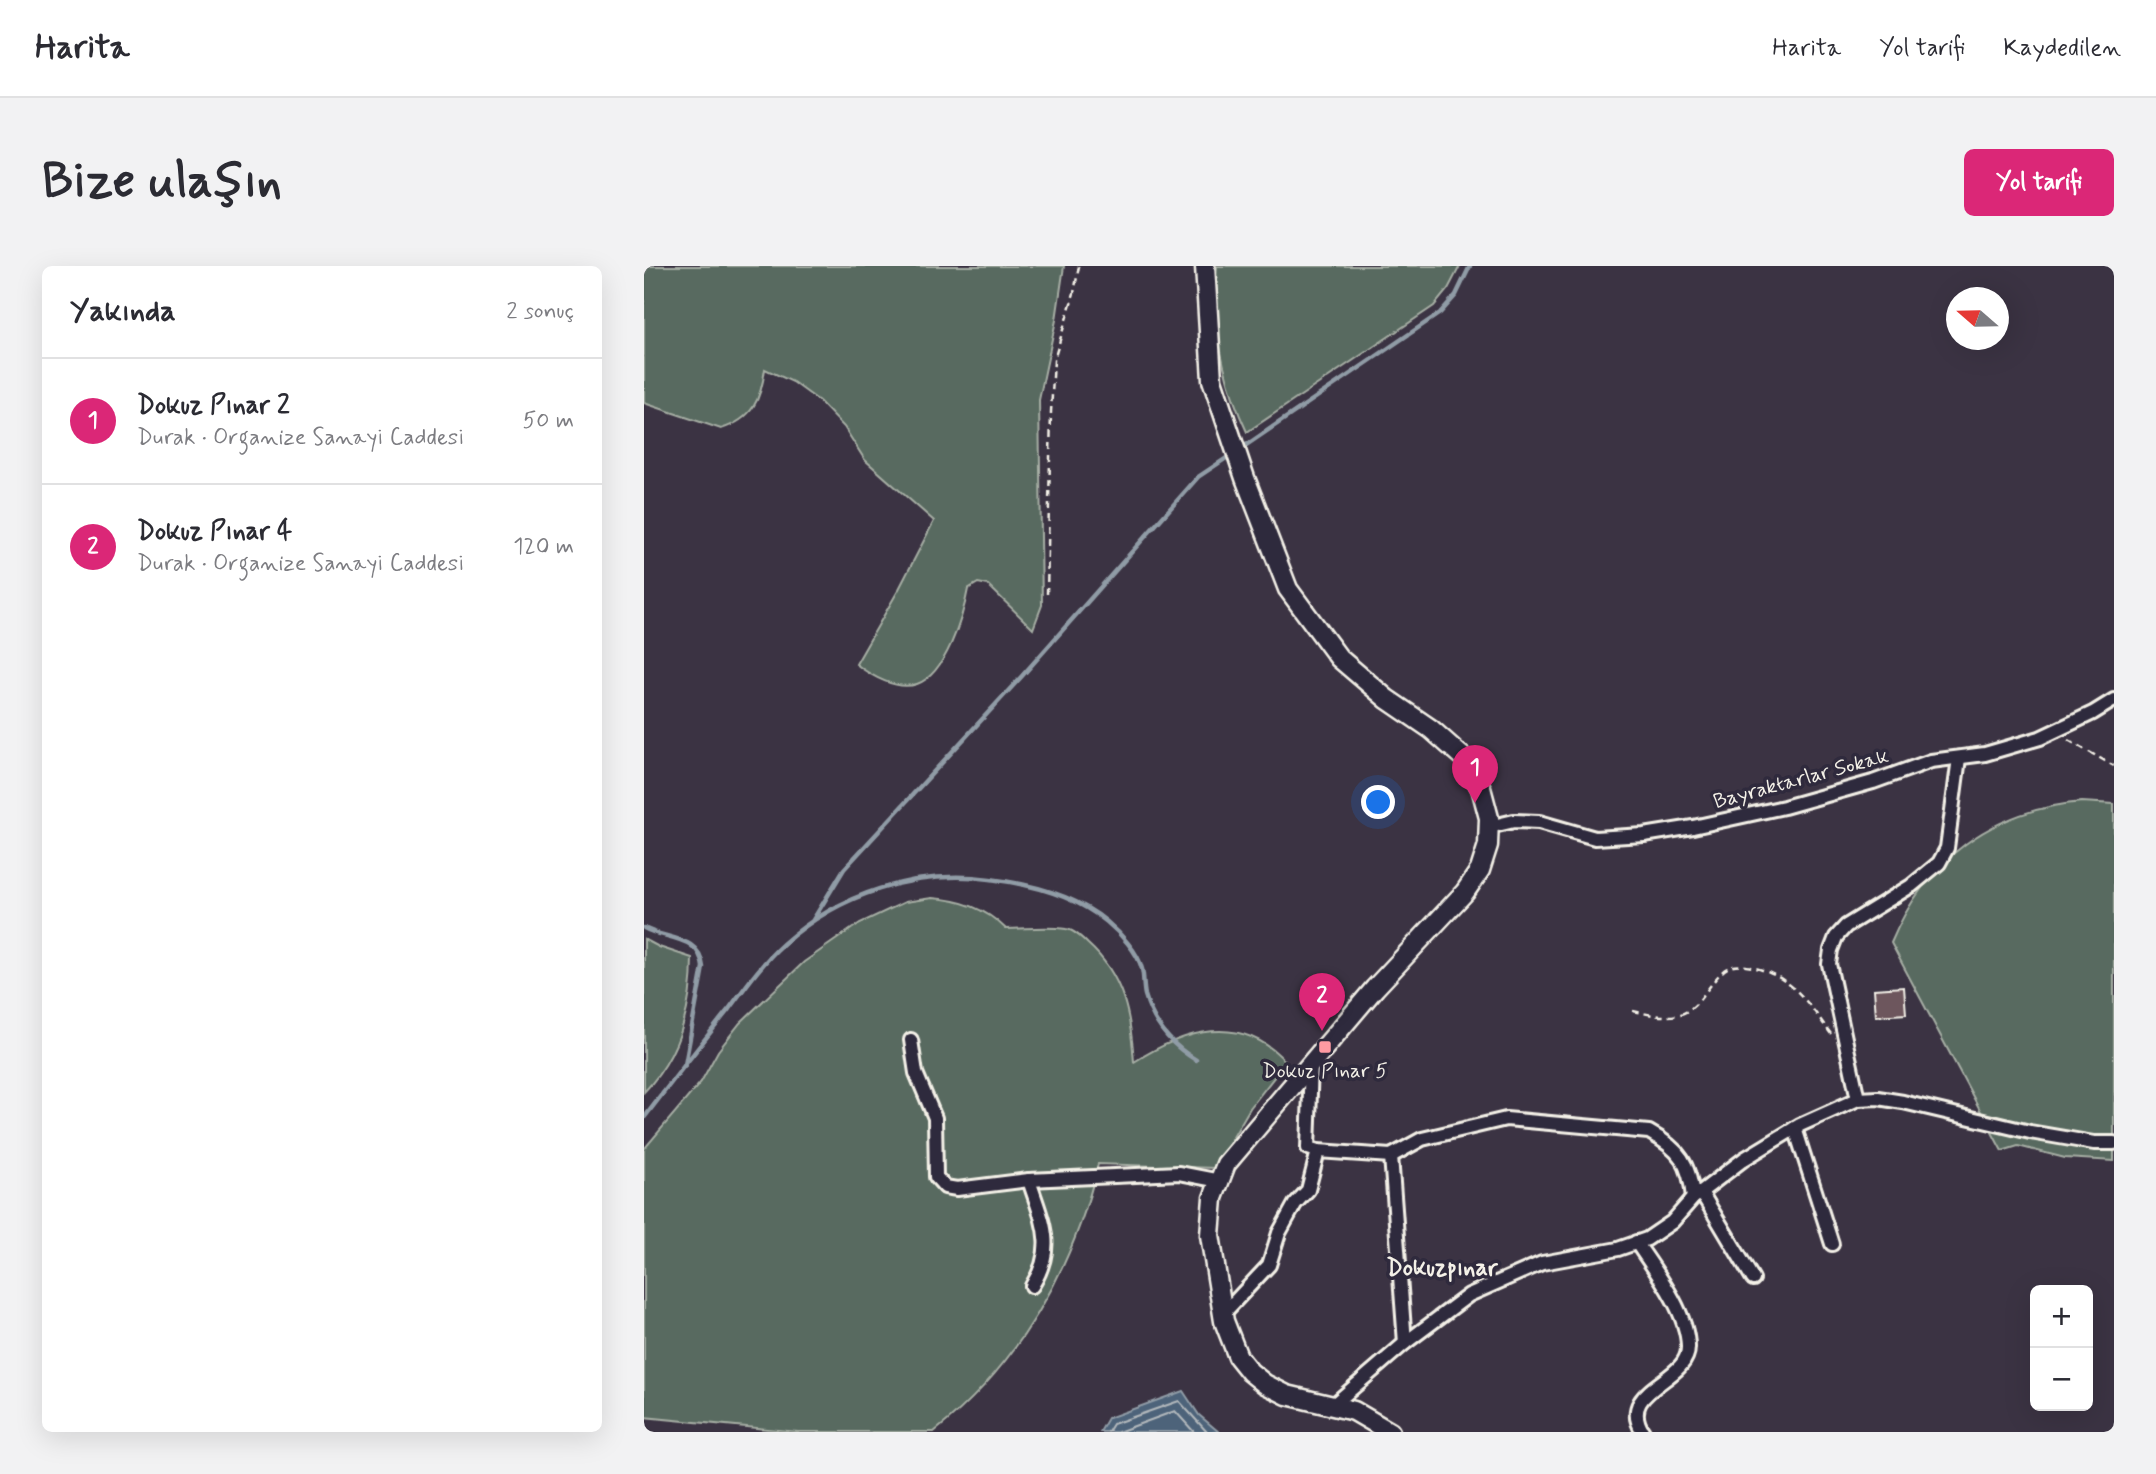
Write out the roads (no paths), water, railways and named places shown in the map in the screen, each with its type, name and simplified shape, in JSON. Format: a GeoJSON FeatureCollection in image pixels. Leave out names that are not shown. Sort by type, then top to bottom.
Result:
{"type":"FeatureCollection","features":[{"type":"Feature","properties":{"kind":"street"},"geometry":{"type":"LineString","coordinates":[[1205,266],[1212,380],[1245,478],[1288,589],[1339,658],[1387,699],[1431,729],[1466,760],[1481,788],[1489,818],[1488,845],[1480,870],[1465,892],[1375,988],[1226,1164],[1213,1198],[1210,1235],[1223,1314],[1238,1357],[1250,1372],[1265,1384],[1287,1395],[1354,1411],[1390,1432]]}},
{"type":"Feature","properties":{"kind":"street","name":"Bayraktarlar Sokak"},"geometry":{"type":"LineString","coordinates":[[1489,827],[1514,821],[1539,822],[1595,838],[1644,835],[1784,807],[1873,782],[1931,761],[1985,754],[2040,738],[2114,700]]}},
{"type":"Feature","properties":{"kind":"street"},"geometry":{"type":"LineString","coordinates":[[1857,1099],[1829,964],[1830,950],[1836,937],[1846,926],[1911,886],[1943,859],[1947,848],[1959,758]]}},
{"type":"Feature","properties":{"kind":"street"},"geometry":{"type":"LineString","coordinates":[[911,1041],[916,1073],[935,1118],[936,1177],[944,1186],[957,1189],[1029,1181],[1179,1173],[1220,1181]]}},
{"type":"Feature","properties":{"kind":"street"},"geometry":{"type":"LineString","coordinates":[[1311,1063],[1308,1148],[1318,1151],[1391,1156],[1422,1139],[1506,1119],[1649,1132],[1668,1142],[1682,1158],[1697,1195],[1753,1279]]}},
{"type":"Feature","properties":{"kind":"street"},"geometry":{"type":"LineString","coordinates":[[1332,1406],[1405,1343],[1469,1294],[1542,1263],[1618,1249],[1647,1239],[1672,1222],[1697,1195],[1744,1158],[1794,1128],[1857,1099],[1878,1098],[1903,1102],[2030,1132],[2094,1143],[2114,1143]]}},
{"type":"Feature","properties":{"kind":"street"},"geometry":{"type":"LineString","coordinates":[[1794,1128],[1832,1244]]}},
{"type":"Feature","properties":{"kind":"street"},"geometry":{"type":"LineString","coordinates":[[1223,1314],[1269,1265],[1279,1233],[1295,1204],[1308,1190],[1318,1151]]}},
{"type":"Feature","properties":{"kind":"street"},"geometry":{"type":"LineString","coordinates":[[1391,1156],[1405,1343]]}},
{"type":"Feature","properties":{"kind":"street"},"geometry":{"type":"LineString","coordinates":[[1029,1181],[1046,1235],[1046,1253],[1032,1286]]}},
{"type":"Feature","properties":{"kind":"street"},"geometry":{"type":"LineString","coordinates":[[1636,1242],[1674,1304],[1688,1346],[1685,1361],[1640,1402],[1636,1419],[1643,1432]]}},
{"type":"Feature","properties":{"kind":"water"},"geometry":{"type":"Polygon","coordinates":[[[1183,1391],[1199,1415],[1219,1432],[1100,1432],[1108,1418],[1183,1391]]]}},
{"type":"Feature","properties":{"kind":"waterway"},"geometry":{"type":"LineString","coordinates":[[1239,450],[1440,313],[1456,295],[1470,266]]}},
{"type":"Feature","properties":{"kind":"waterway"},"geometry":{"type":"LineString","coordinates":[[813,920],[844,869],[1022,676],[1198,477],[1231,455]]}},
{"type":"Feature","properties":{"kind":"waterway"},"geometry":{"type":"LineString","coordinates":[[644,1118],[754,975],[783,944],[828,911],[853,899],[879,889],[934,878],[962,877],[1021,884],[1067,898],[1107,922],[1137,956],[1148,1005],[1158,1024],[1171,1040],[1196,1060]]}},
{"type":"Feature","properties":{"kind":"waterway"},"geometry":{"type":"LineString","coordinates":[[644,928],[689,944],[701,957],[703,967],[685,1065]]}},
{"type":"Feature","properties":{"kind":"place","name":"Dokuz Pınar 2"},"geometry":{"type":"Point","coordinates":[1475,803]}},
{"type":"Feature","properties":{"kind":"place","name":"Dokuz Pınar 4"},"geometry":{"type":"Point","coordinates":[1322,1031]}},
{"type":"Feature","properties":{"kind":"place","name":"Dokuz Pınar 5"},"geometry":{"type":"Point","coordinates":[1325,1047]}},
{"type":"Feature","properties":{"kind":"district","name":"Dokuzpınar"},"geometry":{"type":"Point","coordinates":[1442,1268]}}]}
